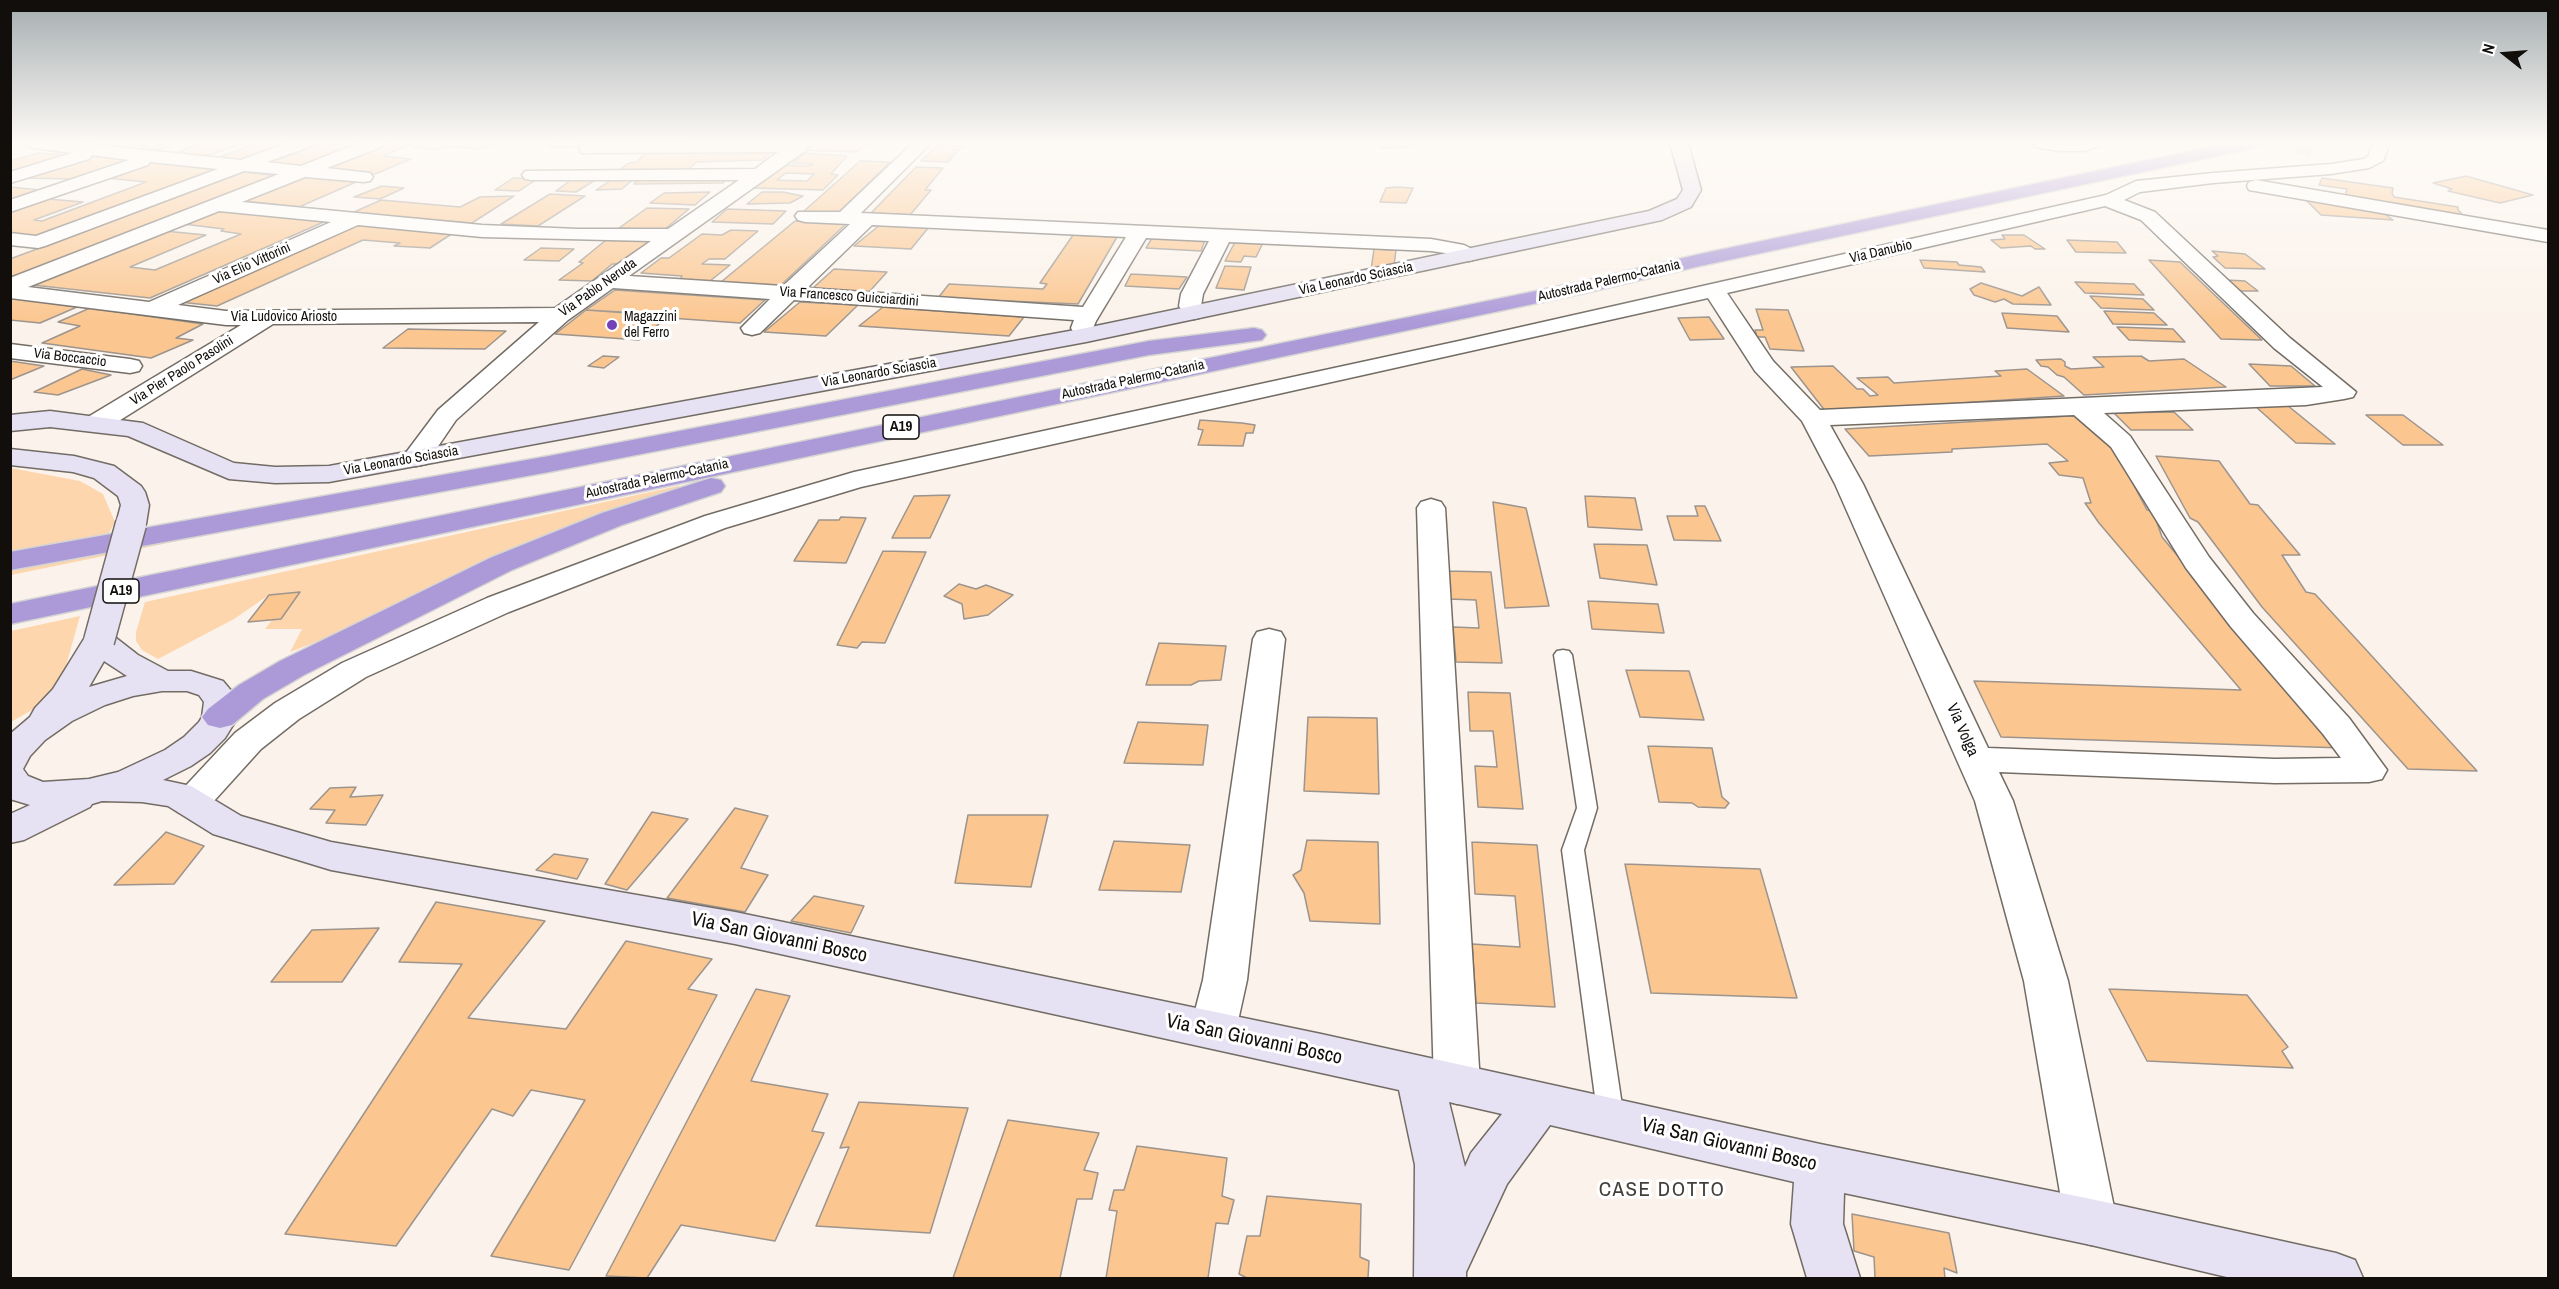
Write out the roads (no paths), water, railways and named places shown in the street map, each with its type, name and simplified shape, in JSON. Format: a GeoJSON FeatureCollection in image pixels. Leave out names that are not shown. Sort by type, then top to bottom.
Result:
{"type":"FeatureCollection","features":[{"type":"Feature","properties":{"kind":"highway","name":"Autostrada Palermo-Catania"},"geometry":{"type":"LineString","coordinates":[[1364,313],[1898,203]]}},
{"type":"Feature","properties":{"kind":"highway","name":"Autostrada Palermo-Catania"},"geometry":{"type":"LineString","coordinates":[[10,614],[1518,301],[1974,203]]}},
{"type":"Feature","properties":{"kind":"highway"},"geometry":{"type":"LineString","coordinates":[[220,717],[251,692],[292,669],[501,564],[574,533],[768,468],[888,440],[1369,337],[1518,301]]}},
{"type":"Feature","properties":{"kind":"highway","name":"Autostrada Palermo-Catania"},"geometry":{"type":"LineString","coordinates":[[10,561],[549,464],[1149,348],[1273,332],[10,591]]}},
{"type":"Feature","properties":{"kind":"main road","name":"Via Leonardo Sciascia"},"geometry":{"type":"LineString","coordinates":[[10,423],[50,419],[97,423],[134,429],[229,471],[275,476],[329,474],[1088,324],[1194,312],[1655,216],[1684,203]]}},
{"type":"Feature","properties":{"kind":"main road"},"geometry":{"type":"LineString","coordinates":[[10,457],[74,464],[104,472],[131,492],[135,505],[99,641],[67,695],[14,752],[11,777],[25,791],[43,795],[142,789],[185,799],[185,769],[197,745]]}},
{"type":"Feature","properties":{"kind":"main road"},"geometry":{"type":"LineString","coordinates":[[99,641],[126,662],[162,681]]}},
{"type":"Feature","properties":{"kind":"main road"},"geometry":{"type":"LineString","coordinates":[[10,830],[96,791],[155,770],[197,745],[212,730],[220,717],[222,700],[212,688],[191,681],[162,681],[128,686],[93,697],[60,713],[32,732]]}},
{"type":"Feature","properties":{"kind":"main road","name":"Via San Giovanni Bosco"},"geometry":{"type":"LineString","coordinates":[[185,799],[227,825],[331,856],[735,928],[1213,1030],[1820,1166],[2091,1222],[2336,1278]]}},
{"type":"Feature","properties":{"kind":"main road"},"geometry":{"type":"LineString","coordinates":[[1438,1080],[1440,1274]]}},
{"type":"Feature","properties":{"kind":"main road"},"geometry":{"type":"LineString","coordinates":[[1440,1274],[1489,1169],[1539,1103]]}},
{"type":"Feature","properties":{"kind":"main road"},"geometry":{"type":"LineString","coordinates":[[1820,1166],[1817,1224],[1833,1278]]}},
{"type":"Feature","properties":{"kind":"street"},"geometry":{"type":"LineString","coordinates":[[10,239],[38,242],[141,203]]}},
{"type":"Feature","properties":{"kind":"street"},"geometry":{"type":"LineString","coordinates":[[10,286],[222,203]]}},
{"type":"Feature","properties":{"kind":"street","name":"Via Pablo Neruda"},"geometry":{"type":"LineString","coordinates":[[416,458],[447,415],[560,315],[718,203]]}},
{"type":"Feature","properties":{"kind":"street"},"geometry":{"type":"LineString","coordinates":[[845,218],[860,203]]}},
{"type":"Feature","properties":{"kind":"street","name":"Via Danubio"},"geometry":{"type":"LineString","coordinates":[[185,799],[248,741],[287,711],[354,670],[498,605],[715,522],[854,480],[1459,348],[2091,203]]}},
{"type":"Feature","properties":{"kind":"street"},"geometry":{"type":"LineString","coordinates":[[1813,418],[2306,397],[2344,392],[2282,343],[2148,216],[2113,203]]}},
{"type":"Feature","properties":{"kind":"street"},"geometry":{"type":"LineString","coordinates":[[2358,203],[2548,236]]}},
{"type":"Feature","properties":{"kind":"street"},"geometry":{"type":"LineString","coordinates":[[217,205],[482,231],[578,235],[672,235]]}},
{"type":"Feature","properties":{"kind":"street"},"geometry":{"type":"LineString","coordinates":[[805,216],[1431,245],[1457,249],[1469,255]]}},
{"type":"Feature","properties":{"kind":"street","name":"Via Elio Vittorini"},"geometry":{"type":"LineString","coordinates":[[151,309],[353,219]]}},
{"type":"Feature","properties":{"kind":"street"},"geometry":{"type":"LineString","coordinates":[[752,328],[867,219]]}},
{"type":"Feature","properties":{"kind":"street"},"geometry":{"type":"LineString","coordinates":[[1088,324],[1140,231]]}},
{"type":"Feature","properties":{"kind":"street"},"geometry":{"type":"LineString","coordinates":[[1194,312],[1190,306],[1192,294],[1222,235]]}},
{"type":"Feature","properties":{"kind":"street","name":"Via Francesco Guicciardini"},"geometry":{"type":"LineString","coordinates":[[609,281],[790,293],[1088,324]]}},
{"type":"Feature","properties":{"kind":"street","name":"Via Volga"},"geometry":{"type":"LineString","coordinates":[[1713,289],[1764,366],[1813,418],[1849,484],[1994,801],[2046,981],[2091,1222]]}},
{"type":"Feature","properties":{"kind":"street","name":"Via Ludovico Ariosto"},"geometry":{"type":"LineString","coordinates":[[10,291],[218,317],[266,319],[560,315]]}},
{"type":"Feature","properties":{"kind":"street","name":"Via Pier Paolo Pasolini"},"geometry":{"type":"LineString","coordinates":[[97,423],[266,319]]}},
{"type":"Feature","properties":{"kind":"street","name":"Via Boccaccio"},"geometry":{"type":"LineString","coordinates":[[10,351],[130,366]]}},
{"type":"Feature","properties":{"kind":"street"},"geometry":{"type":"LineString","coordinates":[[1975,759],[2275,771],[2370,770],[2336,726],[2242,620],[2197,562],[2121,442],[2081,407]]}},
{"type":"Feature","properties":{"kind":"street"},"geometry":{"type":"LineString","coordinates":[[1431,508],[1438,1080]]}},
{"type":"Feature","properties":{"kind":"street"},"geometry":{"type":"LineString","coordinates":[[1213,1030],[1226,980],[1269,639]]}},
{"type":"Feature","properties":{"kind":"lane"},"geometry":{"type":"LineString","coordinates":[[1563,655],[1587,808],[1573,850],[1611,1119]]}},
{"type":"Feature","properties":{"kind":"place","name":"Magazzini del Ferro"},"geometry":{"type":"Point","coordinates":[612,325]}},
{"type":"Feature","properties":{"kind":"district","name":"CASE DOTTO"},"geometry":{"type":"Point","coordinates":[1662,1190]}}]}
